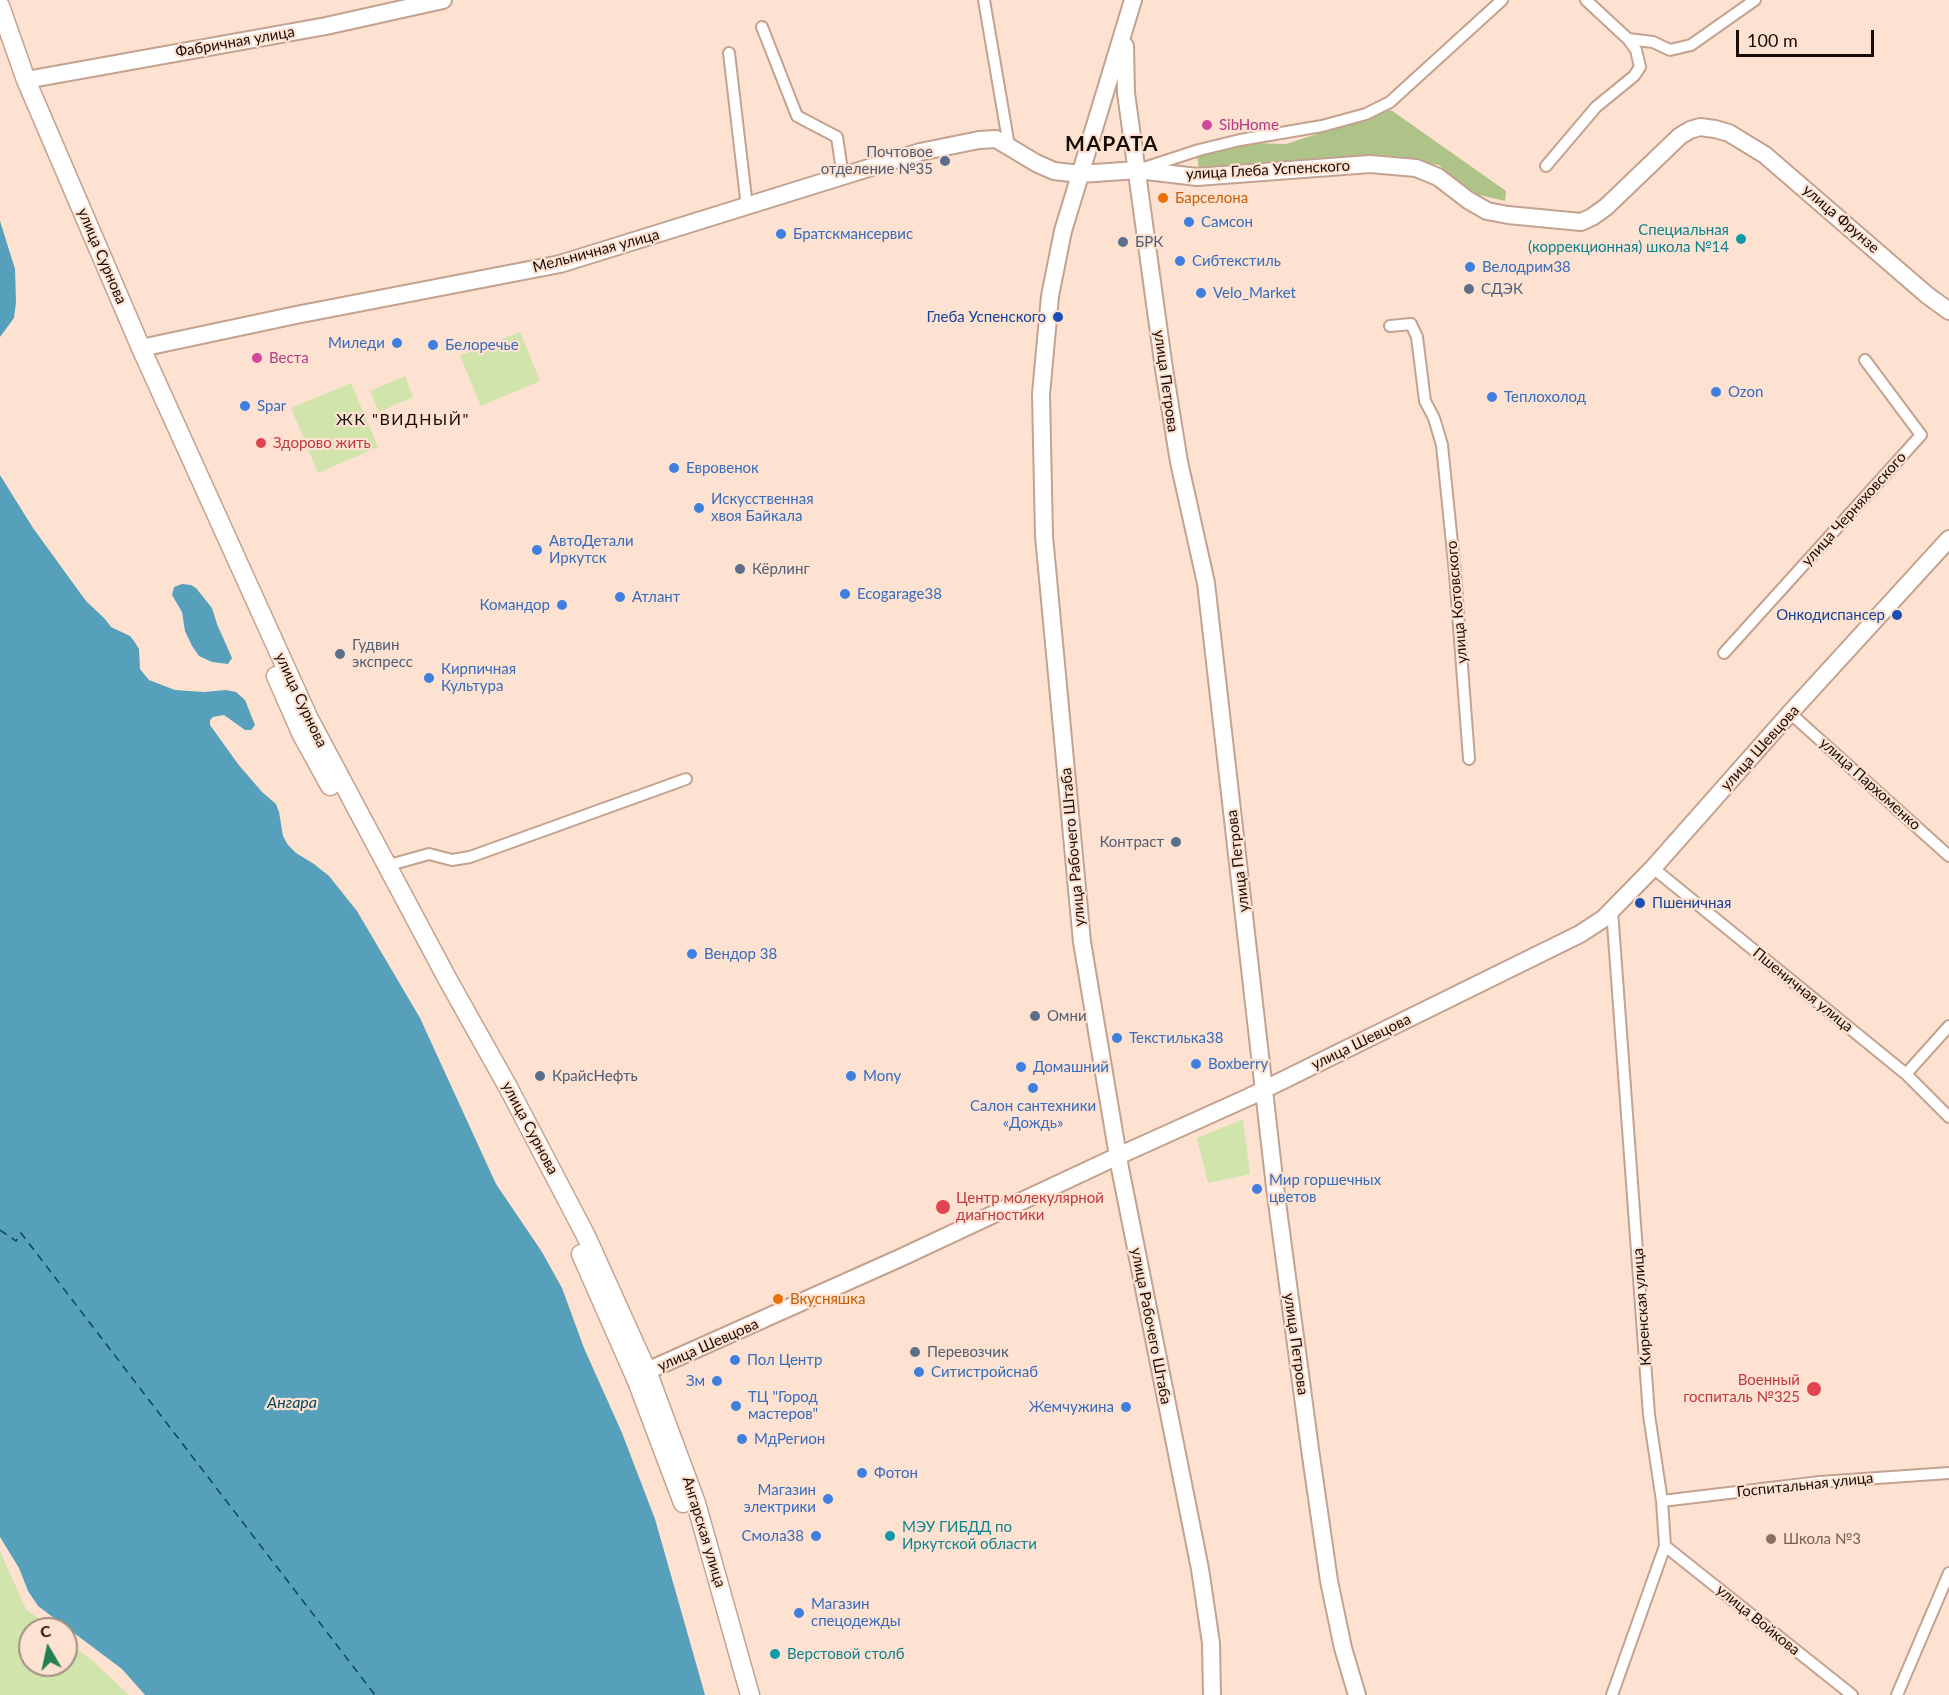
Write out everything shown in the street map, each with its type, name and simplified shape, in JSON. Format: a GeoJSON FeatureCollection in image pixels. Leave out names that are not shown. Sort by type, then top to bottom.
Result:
{"type":"FeatureCollection","features":[{"type":"Feature","properties":{"kind":"main road","name":"улица Сурнова"},"geometry":{"type":"LineString","coordinates":[[0,6],[26,80],[141,348],[309,719],[586,1236],[642,1376]]}},
{"type":"Feature","properties":{"kind":"main road","name":"улица Сурнова"},"geometry":{"type":"LineString","coordinates":[[0,29],[132,354],[302,735],[516,1124],[642,1376]]}},
{"type":"Feature","properties":{"kind":"main road","name":"Ангарская улица"},"geometry":{"type":"LineString","coordinates":[[642,1376],[710,1586],[739,1695]]}},
{"type":"Feature","properties":{"kind":"main road","name":"Ангарская улица"},"geometry":{"type":"LineString","coordinates":[[642,1376],[696,1503],[750,1695]]}},
{"type":"Feature","properties":{"kind":"street","name":"Фабричная улица"},"geometry":{"type":"LineString","coordinates":[[26,80],[326,26],[443,0]]}},
{"type":"Feature","properties":{"kind":"street"},"geometry":{"type":"LineString","coordinates":[[984,0],[1009,146],[1022,156],[1054,171],[1080,174],[1138,170]]}},
{"type":"Feature","properties":{"kind":"street","name":"улица Рабочего Штаба"},"geometry":{"type":"LineString","coordinates":[[1133,0],[1063,231],[1048,314],[1041,394],[1044,536],[1082,942],[1118,1155],[1176,1460],[1200,1569],[1211,1642],[1212,1695]]}},
{"type":"Feature","properties":{"kind":"street","name":"улица Глеба Успенского"},"geometry":{"type":"LineString","coordinates":[[1138,170],[1198,150],[1240,140],[1322,126],[1366,114],[1390,102],[1502,0]]}},
{"type":"Feature","properties":{"kind":"street"},"geometry":{"type":"LineString","coordinates":[[1546,166],[1596,107],[1634,76],[1640,67],[1636,50],[1628,39],[1586,0]]}},
{"type":"Feature","properties":{"kind":"street"},"geometry":{"type":"LineString","coordinates":[[1628,39],[1653,42],[1670,50],[1691,45],[1755,0]]}},
{"type":"Feature","properties":{"kind":"street"},"geometry":{"type":"LineString","coordinates":[[762,27],[797,116],[837,137],[843,177]]}},
{"type":"Feature","properties":{"kind":"street","name":"улица Петрова"},"geometry":{"type":"LineString","coordinates":[[1125,27],[1126,93],[1149,264],[1179,462],[1206,583],[1264,1090],[1302,1392],[1329,1581],[1343,1648],[1356,1695]]}},
{"type":"Feature","properties":{"kind":"street"},"geometry":{"type":"LineString","coordinates":[[729,53],[747,207]]}},
{"type":"Feature","properties":{"kind":"street","name":"улица Фрунзе"},"geometry":{"type":"LineString","coordinates":[[1581,222],[1606,207],[1680,135],[1700,128],[1729,133],[1765,154],[1927,295],[1949,311]]}},
{"type":"Feature","properties":{"kind":"street","name":"Мельничная улица"},"geometry":{"type":"LineString","coordinates":[[141,348],[296,315],[560,264],[920,152],[979,140],[996,140],[1009,146]]}},
{"type":"Feature","properties":{"kind":"street","name":"улица Глеба Успенского"},"geometry":{"type":"LineString","coordinates":[[1138,170],[1197,177],[1370,164],[1416,168],[1438,177],[1487,211],[1581,222]]}},
{"type":"Feature","properties":{"kind":"street","name":"улица Котовского"},"geometry":{"type":"LineString","coordinates":[[1390,326],[1411,324],[1417,337],[1425,401],[1434,418],[1442,446],[1455,573],[1469,759]]}},
{"type":"Feature","properties":{"kind":"street","name":"улица Черняховского"},"geometry":{"type":"LineString","coordinates":[[1724,653],[1921,435],[1866,360]]}},
{"type":"Feature","properties":{"kind":"street","name":"улица Шевцова"},"geometry":{"type":"LineString","coordinates":[[642,1376],[1118,1155],[1264,1090],[1580,934],[1603,919],[1653,868],[1790,713],[1949,539]]}},
{"type":"Feature","properties":{"kind":"street","name":"улица Пархоменко"},"geometry":{"type":"LineString","coordinates":[[1790,713],[1949,856]]}},
{"type":"Feature","properties":{"kind":"street"},"geometry":{"type":"LineString","coordinates":[[386,866],[429,854],[452,860],[470,857],[686,779]]}},
{"type":"Feature","properties":{"kind":"street","name":"Пшеничная улица"},"geometry":{"type":"LineString","coordinates":[[1653,868],[1906,1074],[1949,1117]]}},
{"type":"Feature","properties":{"kind":"street","name":"Киренская улица"},"geometry":{"type":"LineString","coordinates":[[1612,910],[1649,1415],[1662,1501],[1665,1546],[1612,1695]]}},
{"type":"Feature","properties":{"kind":"street"},"geometry":{"type":"LineString","coordinates":[[1906,1074],[1949,1026]]}},
{"type":"Feature","properties":{"kind":"street","name":"Госпитальная улица"},"geometry":{"type":"LineString","coordinates":[[1662,1501],[1820,1482],[1949,1473]]}},
{"type":"Feature","properties":{"kind":"street","name":"улица Войкова"},"geometry":{"type":"LineString","coordinates":[[1665,1546],[1852,1695]]}},
{"type":"Feature","properties":{"kind":"street"},"geometry":{"type":"LineString","coordinates":[[1898,1695],[1949,1573]]}},
{"type":"Feature","properties":{"kind":"green space"},"geometry":{"type":"Polygon","coordinates":[[[1391,110],[1506,191],[1505,201],[1471,193],[1439,165],[1375,156],[1199,170],[1197,156],[1248,143],[1286,144],[1391,110]]]}},
{"type":"Feature","properties":{"kind":"green space"},"geometry":{"type":"Polygon","coordinates":[[[520,332],[540,381],[481,406],[460,356],[520,332]]]}},
{"type":"Feature","properties":{"kind":"green space"},"geometry":{"type":"Polygon","coordinates":[[[405,376],[413,397],[379,412],[370,391],[405,376]]]}},
{"type":"Feature","properties":{"kind":"green space"},"geometry":{"type":"Polygon","coordinates":[[[351,383],[378,447],[318,473],[291,408],[351,383]]]}},
{"type":"Feature","properties":{"kind":"green space"},"geometry":{"type":"Polygon","coordinates":[[[1243,1119],[1250,1174],[1208,1183],[1197,1138],[1243,1119]]]}},
{"type":"Feature","properties":{"kind":"green space"},"geometry":{"type":"Polygon","coordinates":[[[0,1551],[26,1609],[36,1617],[18,1617],[18,1677],[78,1677],[78,1649],[129,1695],[0,1695],[0,1551]]]}},
{"type":"Feature","properties":{"kind":"water"},"geometry":{"type":"Polygon","coordinates":[[[0,221],[15,269],[16,302],[14,318],[0,337],[0,221]]]}},
{"type":"Feature","properties":{"kind":"water","name":"Ангара"},"geometry":{"type":"Polygon","coordinates":[[[0,475],[33,528],[86,601],[111,627],[130,636],[134,641],[139,649],[140,669],[149,680],[175,690],[236,692],[245,700],[255,725],[251,730],[245,730],[224,715],[213,717],[210,725],[238,764],[262,792],[276,804],[283,836],[288,845],[329,876],[357,911],[420,1018],[496,1184],[542,1252],[562,1288],[584,1348],[622,1433],[655,1519],[705,1695],[145,1695],[122,1669],[78,1636],[78,1617],[53,1617],[38,1606],[0,1537],[0,475]]]}},
{"type":"Feature","properties":{"kind":"water"},"geometry":{"type":"Polygon","coordinates":[[[182,584],[196,588],[212,608],[232,658],[228,664],[212,662],[199,656],[192,646],[185,631],[182,612],[172,595],[174,587],[182,584]]]}},
{"type":"Feature","properties":{"kind":"ferry route"},"geometry":{"type":"LineString","coordinates":[[0,1230],[16,1241],[21,1233],[375,1695]]}},
{"type":"Feature","properties":{"kind":"place","name":"SibHome"},"geometry":{"type":"Point","coordinates":[1207,125]}},
{"type":"Feature","properties":{"kind":"place","name":"Почтовое отделение №35"},"geometry":{"type":"Point","coordinates":[945,161]}},
{"type":"Feature","properties":{"kind":"place","name":"Барселона"},"geometry":{"type":"Point","coordinates":[1163,198]}},
{"type":"Feature","properties":{"kind":"place","name":"Самсон"},"geometry":{"type":"Point","coordinates":[1189,222]}},
{"type":"Feature","properties":{"kind":"place","name":"Братскмансервис"},"geometry":{"type":"Point","coordinates":[781,234]}},
{"type":"Feature","properties":{"kind":"place","name":"Специальная (коррекционная) школа №14"},"geometry":{"type":"Point","coordinates":[1741,239]}},
{"type":"Feature","properties":{"kind":"place","name":"БРК"},"geometry":{"type":"Point","coordinates":[1123,242]}},
{"type":"Feature","properties":{"kind":"place","name":"Сибтекстиль"},"geometry":{"type":"Point","coordinates":[1180,261]}},
{"type":"Feature","properties":{"kind":"place","name":"Велодрим38"},"geometry":{"type":"Point","coordinates":[1470,267]}},
{"type":"Feature","properties":{"kind":"place","name":"СДЭК"},"geometry":{"type":"Point","coordinates":[1469,289]}},
{"type":"Feature","properties":{"kind":"place","name":"Velo_Market"},"geometry":{"type":"Point","coordinates":[1201,293]}},
{"type":"Feature","properties":{"kind":"place","name":"Глеба Успенского"},"geometry":{"type":"Point","coordinates":[1058,317]}},
{"type":"Feature","properties":{"kind":"place","name":"Миледи"},"geometry":{"type":"Point","coordinates":[397,343]}},
{"type":"Feature","properties":{"kind":"place","name":"Белоречье"},"geometry":{"type":"Point","coordinates":[433,345]}},
{"type":"Feature","properties":{"kind":"place","name":"Веста"},"geometry":{"type":"Point","coordinates":[257,358]}},
{"type":"Feature","properties":{"kind":"place","name":"Ozon"},"geometry":{"type":"Point","coordinates":[1716,392]}},
{"type":"Feature","properties":{"kind":"place","name":"Теплохолод"},"geometry":{"type":"Point","coordinates":[1492,397]}},
{"type":"Feature","properties":{"kind":"place","name":"Spar"},"geometry":{"type":"Point","coordinates":[245,406]}},
{"type":"Feature","properties":{"kind":"place","name":"Здорово жить"},"geometry":{"type":"Point","coordinates":[261,443]}},
{"type":"Feature","properties":{"kind":"place","name":"Евровенок"},"geometry":{"type":"Point","coordinates":[674,468]}},
{"type":"Feature","properties":{"kind":"place","name":"Искусственная хвоя Байкала"},"geometry":{"type":"Point","coordinates":[699,508]}},
{"type":"Feature","properties":{"kind":"place","name":"АвтоДетали Иркутск"},"geometry":{"type":"Point","coordinates":[537,550]}},
{"type":"Feature","properties":{"kind":"place","name":"Кёрлинг"},"geometry":{"type":"Point","coordinates":[740,569]}},
{"type":"Feature","properties":{"kind":"place","name":"Ecogarage38"},"geometry":{"type":"Point","coordinates":[845,594]}},
{"type":"Feature","properties":{"kind":"place","name":"Атлант"},"geometry":{"type":"Point","coordinates":[620,597]}},
{"type":"Feature","properties":{"kind":"place","name":"Командор"},"geometry":{"type":"Point","coordinates":[562,605]}},
{"type":"Feature","properties":{"kind":"place","name":"Онкодиспансер"},"geometry":{"type":"Point","coordinates":[1897,615]}},
{"type":"Feature","properties":{"kind":"place","name":"Гудвин экспресс"},"geometry":{"type":"Point","coordinates":[340,654]}},
{"type":"Feature","properties":{"kind":"place","name":"Кирпичная Культура"},"geometry":{"type":"Point","coordinates":[429,678]}},
{"type":"Feature","properties":{"kind":"place","name":"Контраст"},"geometry":{"type":"Point","coordinates":[1176,842]}},
{"type":"Feature","properties":{"kind":"place","name":"Пшеничная"},"geometry":{"type":"Point","coordinates":[1640,903]}},
{"type":"Feature","properties":{"kind":"place","name":"Вендор 38"},"geometry":{"type":"Point","coordinates":[692,954]}},
{"type":"Feature","properties":{"kind":"place","name":"Омни"},"geometry":{"type":"Point","coordinates":[1035,1016]}},
{"type":"Feature","properties":{"kind":"place","name":"Текстилька38"},"geometry":{"type":"Point","coordinates":[1117,1038]}},
{"type":"Feature","properties":{"kind":"place","name":"Boxberry"},"geometry":{"type":"Point","coordinates":[1196,1064]}},
{"type":"Feature","properties":{"kind":"place","name":"Домашний"},"geometry":{"type":"Point","coordinates":[1021,1067]}},
{"type":"Feature","properties":{"kind":"place","name":"КрайсНефть"},"geometry":{"type":"Point","coordinates":[540,1076]}},
{"type":"Feature","properties":{"kind":"place","name":"Mony"},"geometry":{"type":"Point","coordinates":[851,1076]}},
{"type":"Feature","properties":{"kind":"place","name":"Салон сантехники «Дождь»"},"geometry":{"type":"Point","coordinates":[1033,1088]}},
{"type":"Feature","properties":{"kind":"place","name":"Мир горшечных цветов"},"geometry":{"type":"Point","coordinates":[1257,1189]}},
{"type":"Feature","properties":{"kind":"place","name":"Центр молекулярной диагностики"},"geometry":{"type":"Point","coordinates":[943,1207]}},
{"type":"Feature","properties":{"kind":"place","name":"Вкусняшка"},"geometry":{"type":"Point","coordinates":[778,1299]}},
{"type":"Feature","properties":{"kind":"place","name":"Перевозчик"},"geometry":{"type":"Point","coordinates":[915,1352]}},
{"type":"Feature","properties":{"kind":"place","name":"Пол Центр"},"geometry":{"type":"Point","coordinates":[735,1360]}},
{"type":"Feature","properties":{"kind":"place","name":"Ситистройснаб"},"geometry":{"type":"Point","coordinates":[919,1372]}},
{"type":"Feature","properties":{"kind":"place","name":"Зм"},"geometry":{"type":"Point","coordinates":[717,1381]}},
{"type":"Feature","properties":{"kind":"place","name":"Военный госпиталь №325"},"geometry":{"type":"Point","coordinates":[1814,1389]}},
{"type":"Feature","properties":{"kind":"place","name":"ТЦ \"Город мастеров\""},"geometry":{"type":"Point","coordinates":[736,1406]}},
{"type":"Feature","properties":{"kind":"place","name":"Жемчужина"},"geometry":{"type":"Point","coordinates":[1126,1407]}},
{"type":"Feature","properties":{"kind":"place","name":"МдРегион"},"geometry":{"type":"Point","coordinates":[742,1439]}},
{"type":"Feature","properties":{"kind":"place","name":"Фотон"},"geometry":{"type":"Point","coordinates":[862,1473]}},
{"type":"Feature","properties":{"kind":"place","name":"Магазин электрики"},"geometry":{"type":"Point","coordinates":[828,1499]}},
{"type":"Feature","properties":{"kind":"place","name":"Смола38"},"geometry":{"type":"Point","coordinates":[816,1536]}},
{"type":"Feature","properties":{"kind":"place","name":"МЭУ ГИБДД по Иркутской области"},"geometry":{"type":"Point","coordinates":[890,1536]}},
{"type":"Feature","properties":{"kind":"place","name":"Школа №3"},"geometry":{"type":"Point","coordinates":[1771,1539]}},
{"type":"Feature","properties":{"kind":"place","name":"Магазин спецодежды"},"geometry":{"type":"Point","coordinates":[799,1613]}},
{"type":"Feature","properties":{"kind":"place","name":"Верстовой столб"},"geometry":{"type":"Point","coordinates":[775,1654]}},
{"type":"Feature","properties":{"kind":"district","name":"МАРАТА"},"geometry":{"type":"Point","coordinates":[1112,144]}},
{"type":"Feature","properties":{"kind":"district","name":"ЖК \"ВИДНЫЙ\""},"geometry":{"type":"Point","coordinates":[403,420]}}]}
